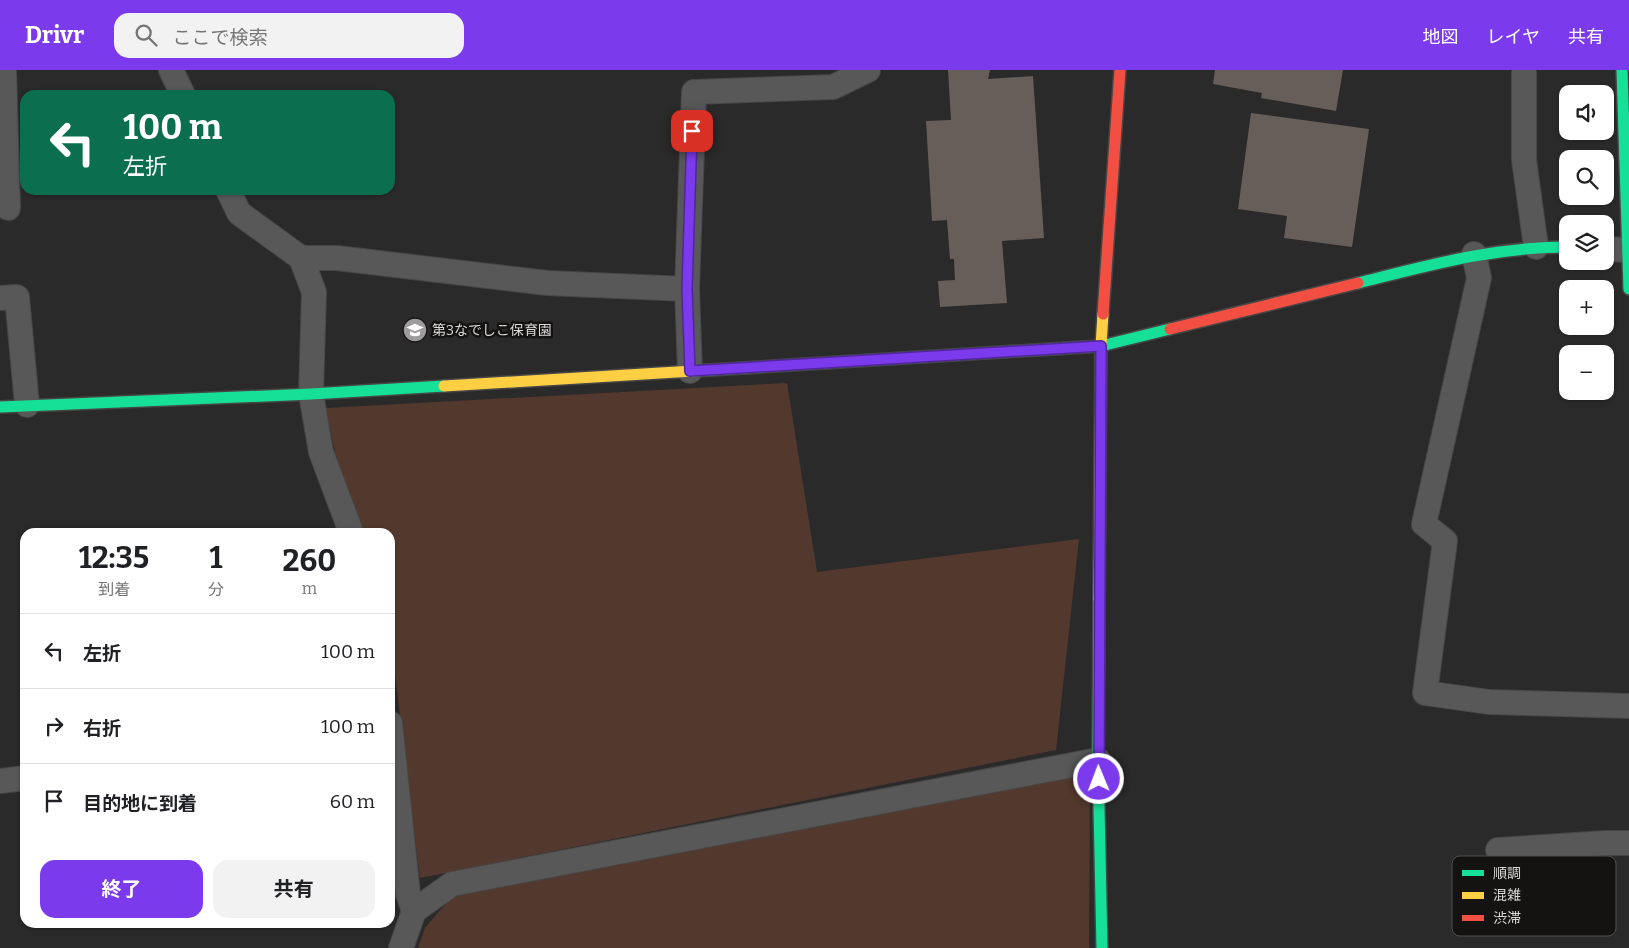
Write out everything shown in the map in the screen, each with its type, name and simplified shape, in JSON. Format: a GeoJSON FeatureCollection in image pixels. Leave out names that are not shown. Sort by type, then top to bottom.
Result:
{"type":"FeatureCollection","features":[{"type":"Feature","properties":{"kind":"street"},"geometry":{"type":"LineString","coordinates":[[4,70],[8,208]]}},
{"type":"Feature","properties":{"kind":"street"},"geometry":{"type":"LineString","coordinates":[[171,70],[181,90]]}},
{"type":"Feature","properties":{"kind":"street"},"geometry":{"type":"LineString","coordinates":[[690,371],[687,289],[694,92],[755,81],[833,87],[868,70]]}},
{"type":"Feature","properties":{"kind":"street"},"geometry":{"type":"LineString","coordinates":[[1102,948],[1098,760],[1101,346],[1120,70]]}},
{"type":"Feature","properties":{"kind":"street"},"geometry":{"type":"LineString","coordinates":[[1524,70],[1524,160],[1536,247]]}},
{"type":"Feature","properties":{"kind":"street"},"geometry":{"type":"LineString","coordinates":[[1622,70],[1620,250],[1629,289]]}},
{"type":"Feature","properties":{"kind":"street"},"geometry":{"type":"LineString","coordinates":[[230,195],[239,213],[300,258],[314,292],[311,394],[321,452],[350,528]]}},
{"type":"Feature","properties":{"kind":"street"},"geometry":{"type":"LineString","coordinates":[[0,407],[311,394],[1101,346],[1474,254],[1536,247],[1559,247]]}},
{"type":"Feature","properties":{"kind":"street"},"geometry":{"type":"LineString","coordinates":[[1474,254],[1479,278],[1424,524],[1445,541],[1425,693],[1489,702],[1629,706]]}},
{"type":"Feature","properties":{"kind":"street"},"geometry":{"type":"LineString","coordinates":[[300,258],[337,258],[547,283],[687,289]]}},
{"type":"Feature","properties":{"kind":"street"},"geometry":{"type":"LineString","coordinates":[[0,298],[17,297],[27,405]]}},
{"type":"Feature","properties":{"kind":"street"},"geometry":{"type":"LineString","coordinates":[[401,948],[414,912],[452,884],[1098,760]]}},
{"type":"Feature","properties":{"kind":"street"},"geometry":{"type":"LineString","coordinates":[[0,781],[20,779]]}},
{"type":"Feature","properties":{"kind":"street"},"geometry":{"type":"LineString","coordinates":[[395,786],[408,894],[414,912]]}},
{"type":"Feature","properties":{"kind":"street"},"geometry":{"type":"LineString","coordinates":[[1498,850],[1629,843]]}},
{"type":"Feature","properties":{"kind":"shaded area"},"geometry":{"type":"Polygon","coordinates":[[[787,383],[817,572],[1079,539],[1056,750],[420,878],[395,674],[395,528],[357,528],[341,481],[326,408],[787,383]]]}},
{"type":"Feature","properties":{"kind":"shaded area"},"geometry":{"type":"Polygon","coordinates":[[[1090,768],[1089,948],[418,948],[425,928],[454,894],[1090,768]]]}},
{"type":"Feature","properties":{"kind":"building"},"geometry":{"type":"Polygon","coordinates":[[[948,70],[990,70],[988,79],[1033,76],[1044,238],[1002,241],[1007,303],[940,307],[938,281],[955,280],[954,259],[950,259],[947,220],[932,221],[926,121],[951,120],[948,70]]]}},
{"type":"Feature","properties":{"kind":"building"},"geometry":{"type":"Polygon","coordinates":[[[1215,70],[1343,70],[1336,111],[1261,98],[1262,93],[1213,84],[1215,70]]]}},
{"type":"Feature","properties":{"kind":"building"},"geometry":{"type":"Polygon","coordinates":[[[1251,113],[1369,129],[1352,247],[1284,238],[1287,216],[1238,209],[1251,113]]]}},
{"type":"Feature","properties":{"kind":"traffic: fast"},"geometry":{"type":"LineString","coordinates":[[1622,70],[1629,289]]}},
{"type":"Feature","properties":{"kind":"traffic: fast"},"geometry":{"type":"LineString","coordinates":[[1358,283],[1462,258],[1514,250],[1559,247]]}},
{"type":"Feature","properties":{"kind":"traffic: fast"},"geometry":{"type":"LineString","coordinates":[[693,371],[1101,346],[1170,329]]}},
{"type":"Feature","properties":{"kind":"traffic: fast"},"geometry":{"type":"LineString","coordinates":[[0,407],[311,394],[444,386]]}},
{"type":"Feature","properties":{"kind":"traffic: fast"},"geometry":{"type":"LineString","coordinates":[[1099,599],[1098,760],[1102,948]]}},
{"type":"Feature","properties":{"kind":"traffic: slow"},"geometry":{"type":"LineString","coordinates":[[1099,599],[1101,346],[1103,314]]}},
{"type":"Feature","properties":{"kind":"traffic: slow"},"geometry":{"type":"LineString","coordinates":[[444,386],[693,371]]}},
{"type":"Feature","properties":{"kind":"traffic: jam"},"geometry":{"type":"LineString","coordinates":[[1103,314],[1120,70]]}},
{"type":"Feature","properties":{"kind":"traffic: jam"},"geometry":{"type":"LineString","coordinates":[[1170,329],[1358,283]]}},
{"type":"Feature","properties":{"kind":"place","name":"第3なでしこ保育園"},"geometry":{"type":"Point","coordinates":[415,330]}},
{"type":"Feature","properties":{"kind":"route"},"geometry":{"type":"LineString","coordinates":[[692,131],[687,289],[690,371],[1101,346],[1099,779]]}}]}
